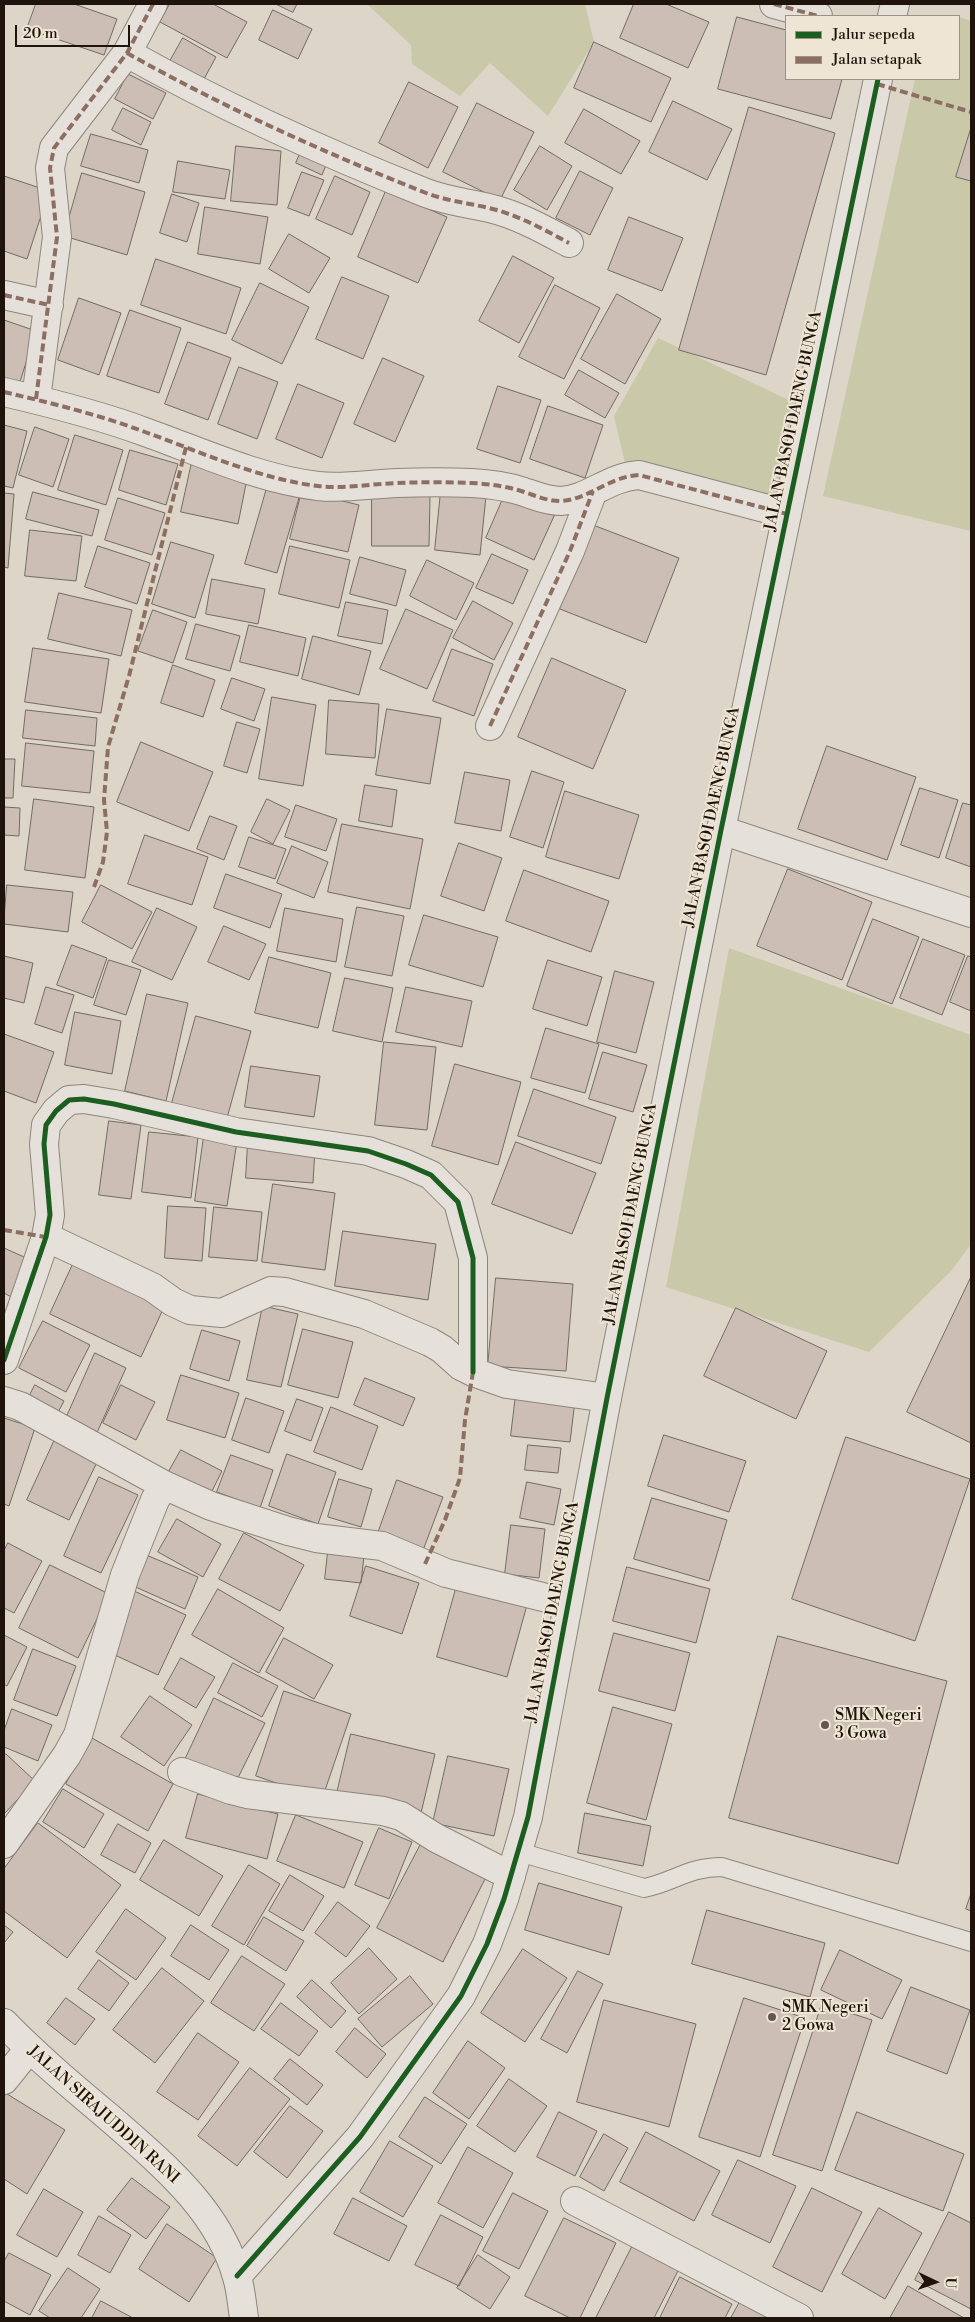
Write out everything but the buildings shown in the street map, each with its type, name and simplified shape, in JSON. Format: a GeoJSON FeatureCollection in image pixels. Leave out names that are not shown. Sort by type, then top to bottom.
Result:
{"type":"FeatureCollection","features":[{"type":"Feature","properties":{"kind":"street"},"geometry":{"type":"LineString","coordinates":[[36,399],[57,237],[50,168],[54,148],[126,53],[153,4]]}},
{"type":"Feature","properties":{"kind":"street"},"geometry":{"type":"LineString","coordinates":[[774,4],[814,15]]}},
{"type":"Feature","properties":{"kind":"street"},"geometry":{"type":"LineString","coordinates":[[126,53],[195,91],[329,154],[439,198],[510,214],[536,224],[569,243]]}},
{"type":"Feature","properties":{"kind":"street","name":"JALAN BASOI DAENG BUNGA"},"geometry":{"type":"LineString","coordinates":[[237,2276],[360,2136],[460,1996],[487,1944],[515,1864],[528,1816],[607,1398],[721,830],[878,80]]}},
{"type":"Feature","properties":{"kind":"street"},"geometry":{"type":"LineString","coordinates":[[4,295],[49,305]]}},
{"type":"Feature","properties":{"kind":"street"},"geometry":{"type":"LineString","coordinates":[[4,392],[36,399],[144,431],[289,481],[318,486],[346,487],[397,483],[472,483],[497,485],[548,500],[561,501],[593,492],[618,478],[638,475],[788,514]]}},
{"type":"Feature","properties":{"kind":"street"},"geometry":{"type":"LineString","coordinates":[[490,726],[570,551],[593,492]]}},
{"type":"Feature","properties":{"kind":"street"},"geometry":{"type":"LineString","coordinates":[[721,830],[971,913]]}},
{"type":"Feature","properties":{"kind":"street"},"geometry":{"type":"LineString","coordinates":[[4,1360],[46,1237],[50,1215],[44,1144],[46,1125],[56,1111],[69,1100],[84,1099],[236,1132],[368,1151],[406,1164],[430,1176],[458,1202],[472,1258],[473,1372]]}},
{"type":"Feature","properties":{"kind":"street"},"geometry":{"type":"LineString","coordinates":[[46,1237],[152,1288],[173,1302],[190,1310],[222,1313],[271,1291],[285,1292],[364,1314],[430,1342],[442,1349],[460,1366],[506,1384],[607,1398]]}},
{"type":"Feature","properties":{"kind":"street"},"geometry":{"type":"LineString","coordinates":[[4,1400],[20,1406],[164,1485],[211,1506],[316,1538],[382,1546],[446,1573],[567,1603]]}},
{"type":"Feature","properties":{"kind":"street"},"geometry":{"type":"LineString","coordinates":[[4,1844],[66,1755],[78,1734],[125,1575],[155,1500],[164,1485]]}},
{"type":"Feature","properties":{"kind":"street"},"geometry":{"type":"LineString","coordinates":[[182,1772],[247,1794],[383,1811],[401,1816],[436,1838],[515,1864]]}},
{"type":"Feature","properties":{"kind":"street","name":"JALAN SIRAJUDDIN RANI"},"geometry":{"type":"LineString","coordinates":[[4,2023],[29,2049],[166,2167],[198,2204],[221,2239],[237,2276],[244,2318]]}},
{"type":"Feature","properties":{"kind":"street"},"geometry":{"type":"LineString","coordinates":[[4,2080],[29,2049]]}},
{"type":"Feature","properties":{"kind":"street"},"geometry":{"type":"LineString","coordinates":[[575,2201],[799,2318]]}},
{"type":"Feature","properties":{"kind":"lane"},"geometry":{"type":"LineString","coordinates":[[515,1864],[644,1888],[657,1885],[698,1868],[722,1867],[971,1942]]}},
{"type":"Feature","properties":{"kind":"green space"},"geometry":{"type":"Polygon","coordinates":[[[367,4],[585,4],[594,42],[548,116],[490,63],[460,96],[412,64],[411,45],[367,4]]]}},
{"type":"Feature","properties":{"kind":"green space"},"geometry":{"type":"Polygon","coordinates":[[[960,17],[971,21],[971,531],[823,496],[915,80],[960,80],[960,17]]]}},
{"type":"Feature","properties":{"kind":"green space"},"geometry":{"type":"Polygon","coordinates":[[[658,338],[795,403],[782,503],[626,467],[614,416],[658,338]]]}},
{"type":"Feature","properties":{"kind":"green space"},"geometry":{"type":"Polygon","coordinates":[[[729,948],[971,1035],[971,1244],[952,1270],[869,1352],[666,1287],[729,948]]]}},
{"type":"Feature","properties":{"kind":"marked path"},"geometry":{"type":"LineString","coordinates":[[36,399],[57,237],[50,168],[54,148],[127,53],[153,4]]}},
{"type":"Feature","properties":{"kind":"marked path"},"geometry":{"type":"LineString","coordinates":[[774,4],[814,15]]}},
{"type":"Feature","properties":{"kind":"marked path"},"geometry":{"type":"LineString","coordinates":[[127,53],[200,92],[274,128],[349,161],[434,196],[510,214],[569,243]]}},
{"type":"Feature","properties":{"kind":"marked path"},"geometry":{"type":"LineString","coordinates":[[877,84],[971,112]]}},
{"type":"Feature","properties":{"kind":"marked path"},"geometry":{"type":"LineString","coordinates":[[4,295],[49,305]]}},
{"type":"Feature","properties":{"kind":"marked path"},"geometry":{"type":"LineString","coordinates":[[4,392],[111,420],[252,471],[318,486],[347,487],[416,482],[472,483],[503,487],[545,499],[561,501],[581,496],[618,480],[639,475],[787,514]]}},
{"type":"Feature","properties":{"kind":"marked path"},"geometry":{"type":"LineString","coordinates":[[94,887],[103,862],[107,832],[104,800],[108,747],[129,676],[186,447]]}},
{"type":"Feature","properties":{"kind":"marked path"},"geometry":{"type":"LineString","coordinates":[[490,726],[570,551],[593,491]]}},
{"type":"Feature","properties":{"kind":"marked path"},"geometry":{"type":"LineString","coordinates":[[4,1230],[46,1237]]}},
{"type":"Feature","properties":{"kind":"marked path"},"geometry":{"type":"LineString","coordinates":[[425,1564],[445,1520],[460,1478],[465,1420],[473,1372]]}},
{"type":"Feature","properties":{"kind":"cycle path"},"geometry":{"type":"LineString","coordinates":[[237,2276],[360,2137],[461,1996],[487,1944],[504,1899],[528,1817],[607,1398],[721,830],[878,80]]}},
{"type":"Feature","properties":{"kind":"cycle path"},"geometry":{"type":"LineString","coordinates":[[4,1360],[46,1237],[50,1215],[44,1144],[46,1125],[56,1111],[69,1100],[84,1099],[236,1132],[368,1151],[431,1175],[458,1202],[473,1258],[473,1372]]}},
{"type":"Feature","properties":{"kind":"place","name":"SMK Negeri 3 Gowa"},"geometry":{"type":"Point","coordinates":[825,1725]}},
{"type":"Feature","properties":{"kind":"place","name":"SMK Negeri 2 Gowa"},"geometry":{"type":"Point","coordinates":[772,2017]}}]}
